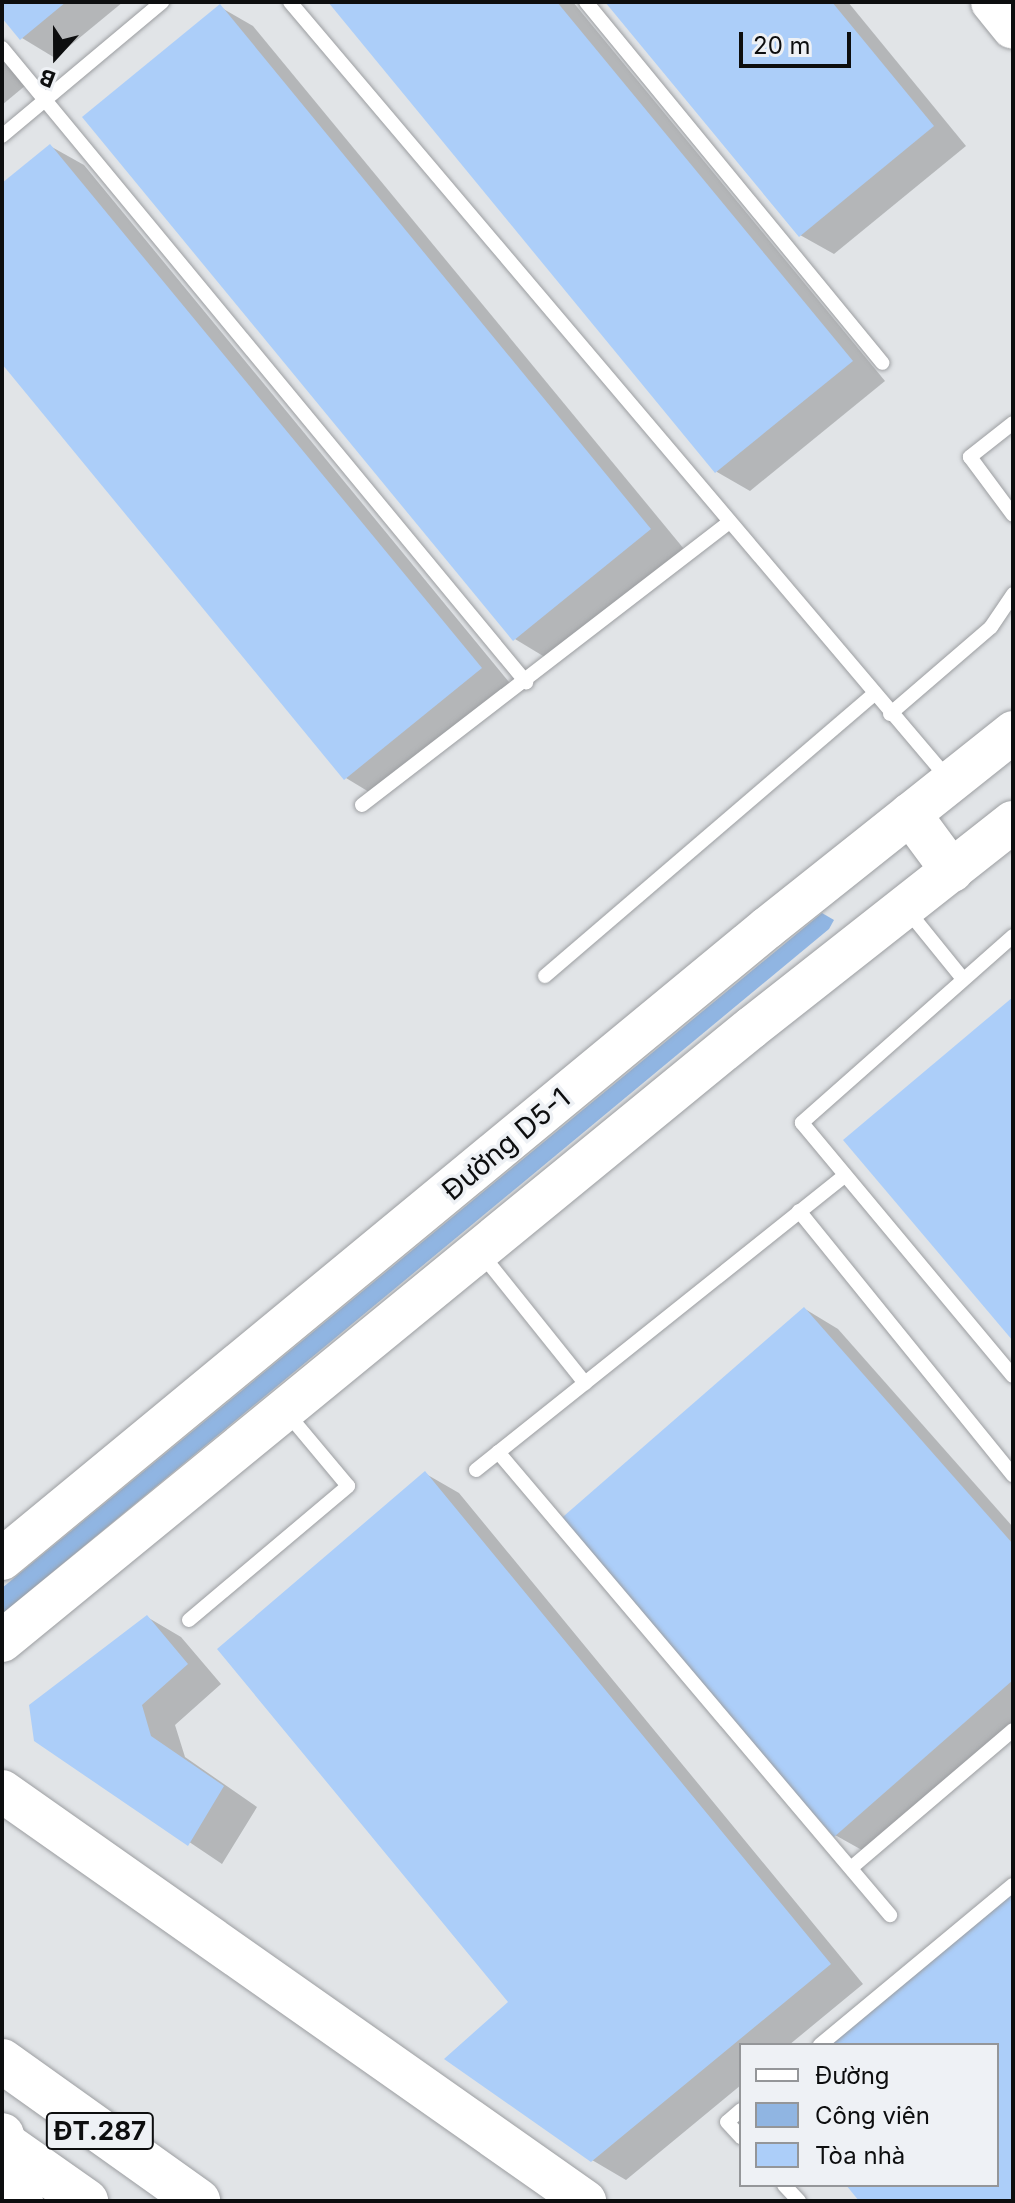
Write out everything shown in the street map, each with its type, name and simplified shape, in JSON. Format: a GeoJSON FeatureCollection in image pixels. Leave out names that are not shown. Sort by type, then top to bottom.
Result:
{"type":"FeatureCollection","features":[{"type":"Feature","properties":{"kind":"main road"},"geometry":{"type":"LineString","coordinates":[[992,2],[1013,28]]}},
{"type":"Feature","properties":{"kind":"main road","name":"Đường D5-1"},"geometry":{"type":"LineString","coordinates":[[2,1559],[1013,732]]}},
{"type":"Feature","properties":{"kind":"main road"},"geometry":{"type":"LineString","coordinates":[[910,814],[952,871]]}},
{"type":"Feature","properties":{"kind":"main road"},"geometry":{"type":"LineString","coordinates":[[2,1641],[479,1250],[905,907],[1004,835]]}},
{"type":"Feature","properties":{"kind":"main road"},"geometry":{"type":"LineString","coordinates":[[2,1791],[585,2201]]}},
{"type":"Feature","properties":{"kind":"main road","name":"ĐT.287"},"geometry":{"type":"LineString","coordinates":[[2,2061],[198,2201]]}},
{"type":"Feature","properties":{"kind":"main road"},"geometry":{"type":"LineString","coordinates":[[3,2141],[21,2201]]}},
{"type":"Feature","properties":{"kind":"main road","name":"ĐT.287"},"geometry":{"type":"LineString","coordinates":[[3,2141],[86,2201]]}},
{"type":"Feature","properties":{"kind":"lane"},"geometry":{"type":"LineString","coordinates":[[2,136],[162,2]]}},
{"type":"Feature","properties":{"kind":"lane"},"geometry":{"type":"LineString","coordinates":[[290,2],[873,695],[951,782]]}},
{"type":"Feature","properties":{"kind":"lane"},"geometry":{"type":"LineString","coordinates":[[586,2],[883,363]]}},
{"type":"Feature","properties":{"kind":"lane"},"geometry":{"type":"LineString","coordinates":[[2,48],[526,682]]}},
{"type":"Feature","properties":{"kind":"lane"},"geometry":{"type":"LineString","coordinates":[[1013,423],[970,457],[1013,515]]}},
{"type":"Feature","properties":{"kind":"lane"},"geometry":{"type":"LineString","coordinates":[[362,805],[526,682],[729,522]]}},
{"type":"Feature","properties":{"kind":"lane"},"geometry":{"type":"LineString","coordinates":[[890,714],[991,627],[1013,594]]}},
{"type":"Feature","properties":{"kind":"lane"},"geometry":{"type":"LineString","coordinates":[[545,976],[873,695]]}},
{"type":"Feature","properties":{"kind":"lane"},"geometry":{"type":"LineString","coordinates":[[905,907],[963,979]]}},
{"type":"Feature","properties":{"kind":"lane"},"geometry":{"type":"LineString","coordinates":[[1013,936],[802,1123],[1013,1376]]}},
{"type":"Feature","properties":{"kind":"lane"},"geometry":{"type":"LineString","coordinates":[[476,1470],[845,1175]]}},
{"type":"Feature","properties":{"kind":"lane"},"geometry":{"type":"LineString","coordinates":[[799,1211],[1013,1475]]}},
{"type":"Feature","properties":{"kind":"lane"},"geometry":{"type":"LineString","coordinates":[[479,1250],[585,1383]]}},
{"type":"Feature","properties":{"kind":"lane"},"geometry":{"type":"LineString","coordinates":[[189,1620],[348,1486],[284,1410]]}},
{"type":"Feature","properties":{"kind":"lane"},"geometry":{"type":"LineString","coordinates":[[498,1452],[890,1915]]}},
{"type":"Feature","properties":{"kind":"lane"},"geometry":{"type":"LineString","coordinates":[[851,1868],[1013,1730]]}},
{"type":"Feature","properties":{"kind":"lane"},"geometry":{"type":"LineString","coordinates":[[822,2043],[1013,1885]]}},
{"type":"Feature","properties":{"kind":"lane"},"geometry":{"type":"LineString","coordinates":[[739,2112],[727,2122],[739,2135]]}},
{"type":"Feature","properties":{"kind":"green space"},"geometry":{"type":"Polygon","coordinates":[[[822,913],[834,920],[829,929],[2,1614],[2,1588],[822,913]]]}},
{"type":"Feature","properties":{"kind":"building"},"geometry":{"type":"Polygon","coordinates":[[[2,2],[66,2],[20,40],[2,18],[2,2]]]}},
{"type":"Feature","properties":{"kind":"building"},"geometry":{"type":"Polygon","coordinates":[[[328,2],[557,2],[853,361],[715,473],[328,2]]]}},
{"type":"Feature","properties":{"kind":"building"},"geometry":{"type":"Polygon","coordinates":[[[605,2],[832,2],[934,126],[799,237],[605,2]]]}},
{"type":"Feature","properties":{"kind":"building"},"geometry":{"type":"Polygon","coordinates":[[[220,4],[651,529],[513,641],[82,117],[220,4]]]}},
{"type":"Feature","properties":{"kind":"building"},"geometry":{"type":"Polygon","coordinates":[[[50,144],[482,668],[344,780],[2,364],[2,183],[50,144]]]}},
{"type":"Feature","properties":{"kind":"building"},"geometry":{"type":"Polygon","coordinates":[[[1013,997],[1013,1341],[843,1140],[1013,997]]]}},
{"type":"Feature","properties":{"kind":"building"},"geometry":{"type":"Polygon","coordinates":[[[804,1307],[1013,1544],[1013,1680],[834,1837],[557,1522],[804,1307]]]}},
{"type":"Feature","properties":{"kind":"building"},"geometry":{"type":"Polygon","coordinates":[[[425,1471],[831,1964],[591,2162],[444,2059],[508,2002],[217,1649],[425,1471]]]}},
{"type":"Feature","properties":{"kind":"building"},"geometry":{"type":"Polygon","coordinates":[[[147,1615],[188,1664],[142,1705],[151,1736],[224,1786],[188,1846],[34,1741],[29,1705],[147,1615]]]}},
{"type":"Feature","properties":{"kind":"building"},"geometry":{"type":"Polygon","coordinates":[[[1013,1888],[1013,2201],[859,2201],[848,2187],[999,2187],[999,2043],[823,2043],[1013,1888]]]}}]}
